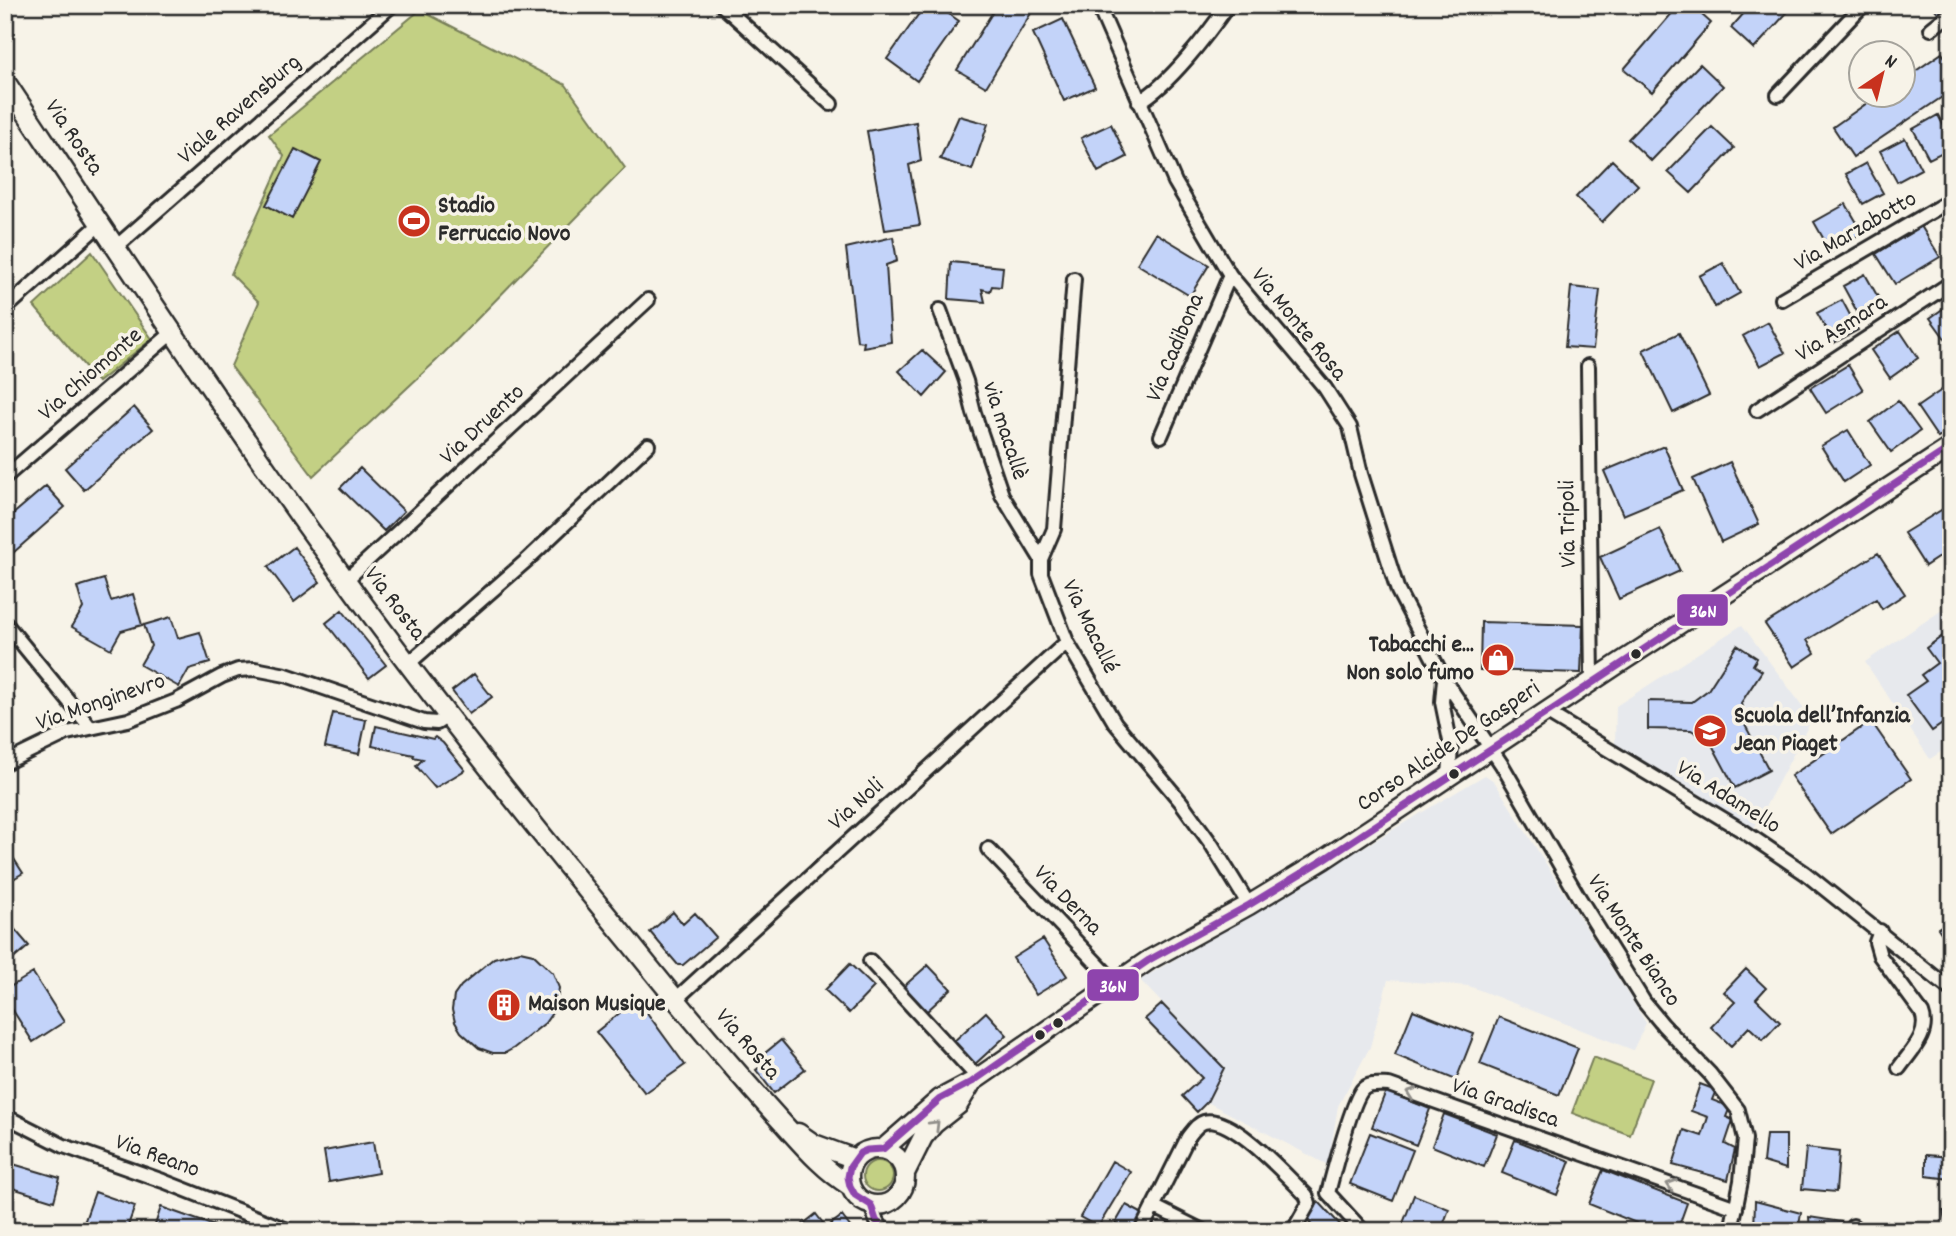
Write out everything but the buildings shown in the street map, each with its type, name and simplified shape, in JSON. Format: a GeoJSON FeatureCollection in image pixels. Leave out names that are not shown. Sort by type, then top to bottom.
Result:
{"type":"FeatureCollection","features":[{"type":"Feature","properties":{"kind":"street","name":"Viale Ravensburg"},"geometry":{"type":"LineString","coordinates":[[116,247],[392,5]]}},
{"type":"Feature","properties":{"kind":"street"},"geometry":{"type":"LineString","coordinates":[[722,5],[831,104]]}},
{"type":"Feature","properties":{"kind":"street","name":"Via Monte Rosa"},"geometry":{"type":"LineString","coordinates":[[1098,5],[1175,182],[1230,275],[1325,388],[1350,427],[1365,487],[1398,591],[1444,679],[1491,748]]}},
{"type":"Feature","properties":{"kind":"street"},"geometry":{"type":"LineString","coordinates":[[1139,102],[1174,72],[1228,5]]}},
{"type":"Feature","properties":{"kind":"street"},"geometry":{"type":"LineString","coordinates":[[1778,95],[1863,5]]}},
{"type":"Feature","properties":{"kind":"street"},"geometry":{"type":"LineString","coordinates":[[1931,29],[1951,13]]}},
{"type":"Feature","properties":{"kind":"street","name":"Via Rosta"},"geometry":{"type":"LineString","coordinates":[[5,81],[173,332],[408,664],[736,1073],[807,1152],[850,1186]]}},
{"type":"Feature","properties":{"kind":"street","name":"Via Marzabotto"},"geometry":{"type":"LineString","coordinates":[[1782,299],[1951,200]]}},
{"type":"Feature","properties":{"kind":"street"},"geometry":{"type":"LineString","coordinates":[[5,310],[100,224]]}},
{"type":"Feature","properties":{"kind":"street","name":"Via Cadibona"},"geometry":{"type":"LineString","coordinates":[[1161,436],[1230,275]]}},
{"type":"Feature","properties":{"kind":"street","name":"Via Macallé"},"geometry":{"type":"LineString","coordinates":[[1074,279],[1054,529],[1041,559],[1041,574],[1067,642],[1115,723],[1181,802],[1212,845],[1249,905]]}},
{"type":"Feature","properties":{"kind":"street","name":"Via Asmara"},"geometry":{"type":"LineString","coordinates":[[1757,410],[1951,282]]}},
{"type":"Feature","properties":{"kind":"street","name":"Via Druento"},"geometry":{"type":"LineString","coordinates":[[346,580],[648,300]]}},
{"type":"Feature","properties":{"kind":"street","name":"via macallè"},"geometry":{"type":"LineString","coordinates":[[940,310],[1002,495],[1041,559]]}},
{"type":"Feature","properties":{"kind":"street","name":"Via Chiomonte"},"geometry":{"type":"LineString","coordinates":[[5,477],[173,332]]}},
{"type":"Feature","properties":{"kind":"street","name":"Via Tripoli"},"geometry":{"type":"LineString","coordinates":[[1588,366],[1592,681]]}},
{"type":"Feature","properties":{"kind":"street"},"geometry":{"type":"LineString","coordinates":[[408,664],[527,560],[648,445]]}},
{"type":"Feature","properties":{"kind":"street","name":"Corso Alcide De Gasperi"},"geometry":{"type":"LineString","coordinates":[[883,1149],[940,1099],[975,1080],[1113,983],[1323,860],[1951,447]]}},
{"type":"Feature","properties":{"kind":"street"},"geometry":{"type":"LineString","coordinates":[[5,623],[90,727]]}},
{"type":"Feature","properties":{"kind":"street","name":"Via Noli"},"geometry":{"type":"LineString","coordinates":[[676,999],[1067,642]]}},
{"type":"Feature","properties":{"kind":"street","name":"Via Monginevro"},"geometry":{"type":"LineString","coordinates":[[5,763],[66,733],[128,720],[176,701],[238,670],[255,669],[286,676],[424,722],[438,723],[448,716]]}},
{"type":"Feature","properties":{"kind":"street"},"geometry":{"type":"LineString","coordinates":[[1444,679],[1442,702],[1451,746],[1449,776]]}},
{"type":"Feature","properties":{"kind":"street","name":"Via Adamello"},"geometry":{"type":"LineString","coordinates":[[1546,712],[1743,831],[1805,873],[1951,990]]}},
{"type":"Feature","properties":{"kind":"street","name":"Via Monte Bianco"},"geometry":{"type":"LineString","coordinates":[[1491,748],[1644,1002],[1662,1025],[1710,1074],[1738,1110],[1745,1139],[1731,1231]]}},
{"type":"Feature","properties":{"kind":"street","name":"Via Derna"},"geometry":{"type":"LineString","coordinates":[[988,849],[1113,983]]}},
{"type":"Feature","properties":{"kind":"street"},"geometry":{"type":"LineString","coordinates":[[1880,931],[1876,942],[1880,956],[1923,1013],[1925,1020],[1923,1034],[1899,1068]]}},
{"type":"Feature","properties":{"kind":"street"},"geometry":{"type":"LineString","coordinates":[[870,961],[975,1080]]}},
{"type":"Feature","properties":{"kind":"street","name":"Corso Alcide De Gasperi"},"geometry":{"type":"LineString","coordinates":[[905,1173],[923,1137],[934,1124],[958,1105],[975,1080]]}},
{"type":"Feature","properties":{"kind":"street","name":"Via Gradisca"},"geometry":{"type":"LineString","coordinates":[[1363,1231],[1328,1193],[1348,1125],[1362,1090],[1370,1085],[1389,1085],[1736,1208]]}},
{"type":"Feature","properties":{"kind":"street"},"geometry":{"type":"LineString","coordinates":[[1141,1231],[1188,1137],[1199,1125],[1208,1121],[1229,1128],[1256,1146],[1306,1195],[1309,1203],[1306,1212],[1293,1231]]}},
{"type":"Feature","properties":{"kind":"street","name":"Via Reano"},"geometry":{"type":"LineString","coordinates":[[7,1122],[290,1231]]}},
{"type":"Feature","properties":{"kind":"street","name":"Via Rosta"},"geometry":{"type":"LineString","coordinates":[[785,1125],[814,1144],[855,1159]]}},
{"type":"Feature","properties":{"kind":"street"},"geometry":{"type":"LineString","coordinates":[[883,1149],[898,1158],[905,1173],[905,1182],[896,1198],[889,1203],[871,1205],[855,1195],[850,1186],[850,1167],[855,1159],[867,1150],[883,1149]]}},
{"type":"Feature","properties":{"kind":"street"},"geometry":{"type":"LineString","coordinates":[[871,1205],[876,1220],[884,1231]]}},
{"type":"Feature","properties":{"kind":"street"},"geometry":{"type":"LineString","coordinates":[[1153,1206],[1203,1231]]}},
{"type":"Feature","properties":{"kind":"shaded area"},"geometry":{"type":"Polygon","coordinates":[[[1951,604],[1951,745],[1930,759],[1865,662],[1951,604]]]}},
{"type":"Feature","properties":{"kind":"shaded area","name":"Scuola dell’Infanzia Jean Piaget"},"geometry":{"type":"Polygon","coordinates":[[[1742,625],[1812,719],[1754,828],[1615,744],[1616,706],[1742,625]]]}},
{"type":"Feature","properties":{"kind":"shaded area"},"geometry":{"type":"Polygon","coordinates":[[[1485,775],[1494,781],[1646,1023],[1633,1050],[1469,986],[1388,980],[1370,1047],[1338,1106],[1328,1165],[1207,1102],[1224,1068],[1140,980],[1485,775]]]}},
{"type":"Feature","properties":{"kind":"green space","name":"Stadio Ferruccio Novo"},"geometry":{"type":"Polygon","coordinates":[[[420,10],[566,85],[625,168],[437,360],[313,476],[231,366],[259,302],[231,274],[284,156],[269,135],[420,10]]]}},
{"type":"Feature","properties":{"kind":"green space"},"geometry":{"type":"Polygon","coordinates":[[[92,252],[152,339],[98,382],[34,306],[92,252]]]}},
{"type":"Feature","properties":{"kind":"green space"},"geometry":{"type":"Polygon","coordinates":[[[1593,1057],[1651,1079],[1630,1135],[1572,1113],[1593,1057]]]}},
{"type":"Feature","properties":{"kind":"green space"},"geometry":{"type":"Polygon","coordinates":[[[878,1161],[889,1165],[893,1176],[889,1187],[878,1191],[867,1187],[863,1176],[867,1165],[878,1161]]]}},
{"type":"Feature","properties":{"kind":"transit line","name":"36N"},"geometry":{"type":"LineString","coordinates":[[884,1231],[876,1220],[871,1205],[855,1195],[850,1186],[850,1167],[860,1153],[883,1149],[940,1099],[972,1082],[1149,960],[1249,905],[1323,860],[1951,447]]}},
{"type":"Feature","properties":{"kind":"place","name":"Stadio Ferruccio Novo"},"geometry":{"type":"Point","coordinates":[414,221]}},
{"type":"Feature","properties":{"kind":"place","name":"Tabacchi e... Non solo fumo"},"geometry":{"type":"Point","coordinates":[1498,660]}},
{"type":"Feature","properties":{"kind":"place","name":"Scuola dell’Infanzia Jean Piaget"},"geometry":{"type":"Point","coordinates":[1710,731]}},
{"type":"Feature","properties":{"kind":"place","name":"Maison Musique"},"geometry":{"type":"Point","coordinates":[504,1005]}}]}
